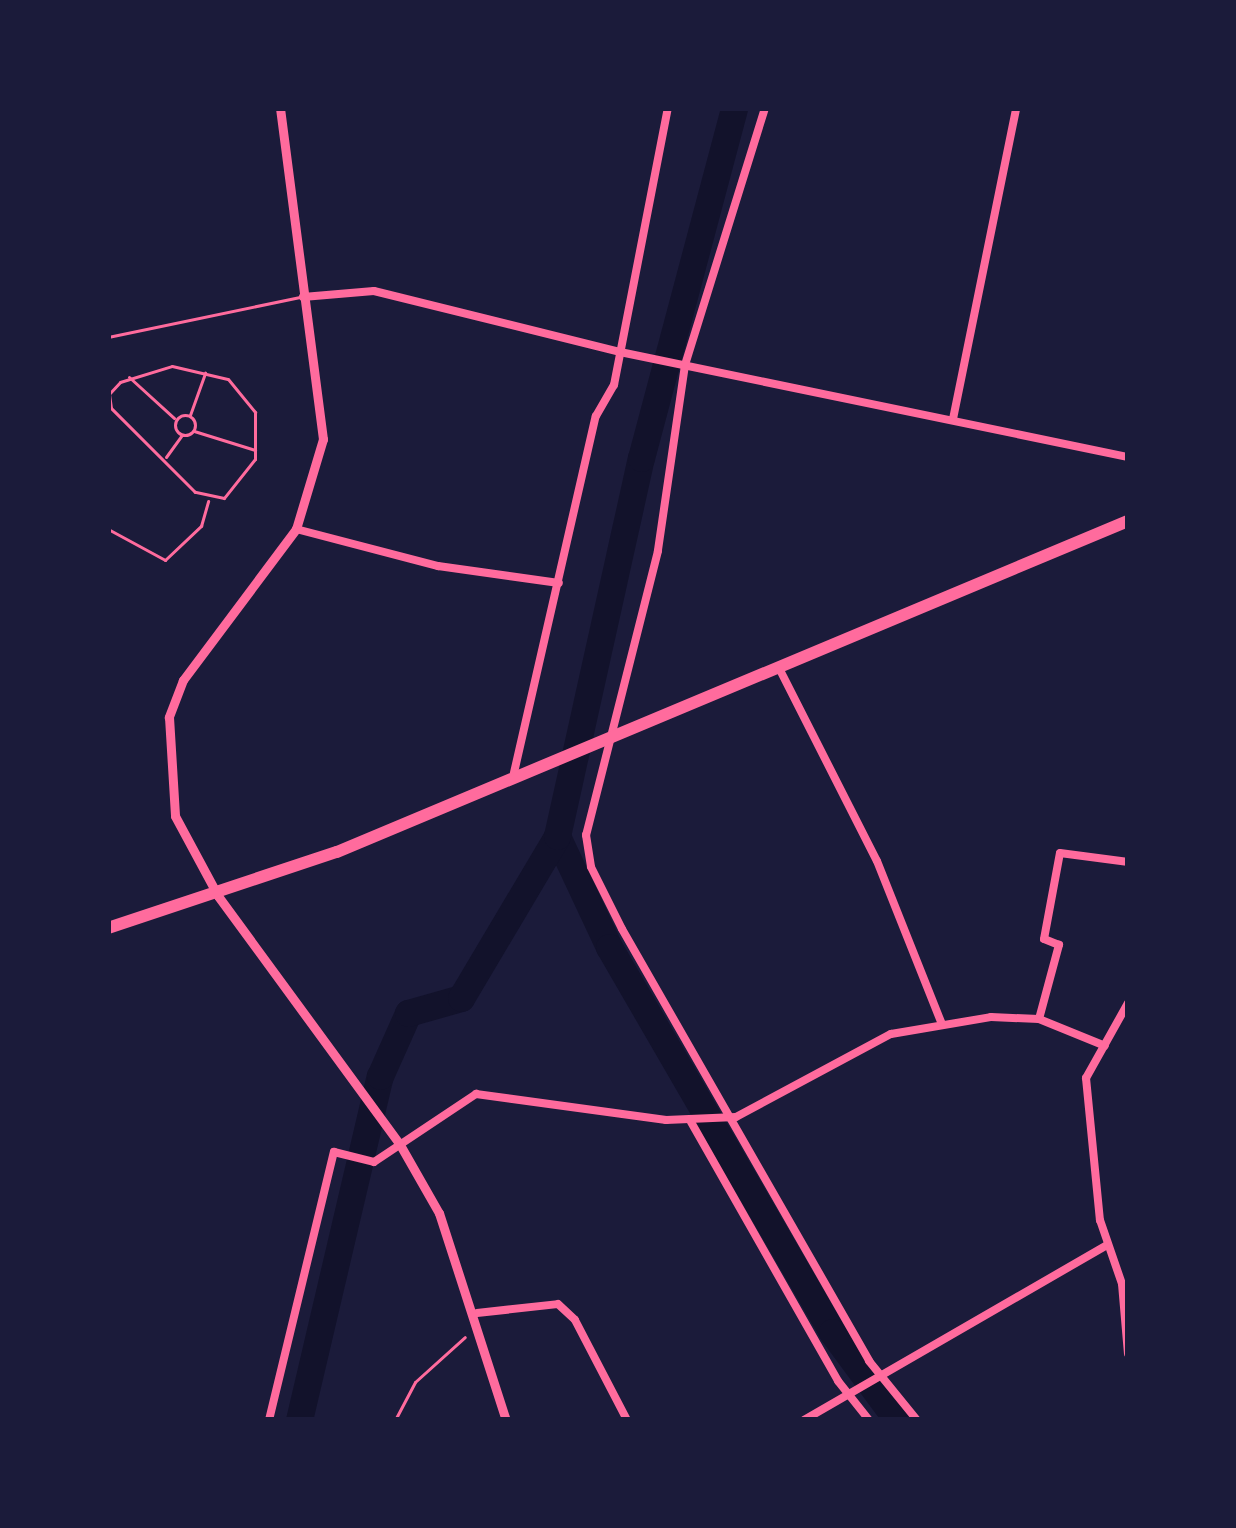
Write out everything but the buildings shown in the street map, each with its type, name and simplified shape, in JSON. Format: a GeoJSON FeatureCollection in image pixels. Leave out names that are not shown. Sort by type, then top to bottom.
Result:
{"type":"FeatureCollection","features":[{"type":"Feature","properties":{"kind":"main road"},"geometry":{"type":"LineString","coordinates":[[108,928],[218,896],[1128,521]]}},
{"type":"Feature","properties":{"kind":"street"},"geometry":{"type":"LineString","coordinates":[[280,108],[322,439],[296,529],[182,680],[169,717],[175,816],[218,896],[399,1143],[439,1213],[479,1318],[506,1420]]}},
{"type":"Feature","properties":{"kind":"street"},"geometry":{"type":"LineString","coordinates":[[513,778],[596,416],[614,385],[624,353],[668,108]]}},
{"type":"Feature","properties":{"kind":"street"},"geometry":{"type":"LineString","coordinates":[[765,108],[685,365],[658,551],[586,835],[591,868],[875,1376],[917,1420]]}},
{"type":"Feature","properties":{"kind":"street"},"geometry":{"type":"LineString","coordinates":[[953,418],[1016,108]]}},
{"type":"Feature","properties":{"kind":"street"},"geometry":{"type":"LineString","coordinates":[[304,296],[374,291],[624,353],[1128,458]]}},
{"type":"Feature","properties":{"kind":"street"},"geometry":{"type":"LineString","coordinates":[[296,529],[439,566],[559,583]]}},
{"type":"Feature","properties":{"kind":"street"},"geometry":{"type":"LineString","coordinates":[[779,668],[877,861],[942,1024]]}},
{"type":"Feature","properties":{"kind":"street"},"geometry":{"type":"LineString","coordinates":[[1039,1019],[1059,945],[1044,939],[1060,853],[1128,862]]}},
{"type":"Feature","properties":{"kind":"street"},"geometry":{"type":"LineString","coordinates":[[1128,1003],[1086,1078],[1105,1246],[1125,1285],[1128,1354]]}},
{"type":"Feature","properties":{"kind":"street"},"geometry":{"type":"LineString","coordinates":[[269,1420],[334,1152],[374,1162],[476,1094],[694,1120],[731,1118],[891,1034],[942,1024],[1039,1019],[1106,1046]]}},
{"type":"Feature","properties":{"kind":"street"},"geometry":{"type":"LineString","coordinates":[[694,1120],[869,1420]]}},
{"type":"Feature","properties":{"kind":"street"},"geometry":{"type":"LineString","coordinates":[[804,1420],[1105,1246]]}},
{"type":"Feature","properties":{"kind":"street"},"geometry":{"type":"LineString","coordinates":[[479,1318],[558,1304],[575,1319],[627,1420]]}},
{"type":"Feature","properties":{"kind":"lane"},"geometry":{"type":"LineString","coordinates":[[108,338],[304,296]]}},
{"type":"Feature","properties":{"kind":"path"},"geometry":{"type":"LineString","coordinates":[[154,368],[206,370],[250,400],[256,451],[232,493],[208,500],[124,427],[108,393],[129,377],[154,368]]}},
{"type":"Feature","properties":{"kind":"path"},"geometry":{"type":"LineString","coordinates":[[194,431],[189,416],[206,370]]}},
{"type":"Feature","properties":{"kind":"path"},"geometry":{"type":"LineString","coordinates":[[129,377],[175,419],[182,434]]}},
{"type":"Feature","properties":{"kind":"path"},"geometry":{"type":"LineString","coordinates":[[175,419],[189,416]]}},
{"type":"Feature","properties":{"kind":"path"},"geometry":{"type":"LineString","coordinates":[[165,459],[182,434],[194,431],[256,451]]}},
{"type":"Feature","properties":{"kind":"path"},"geometry":{"type":"LineString","coordinates":[[108,529],[164,560],[201,526],[208,500]]}},
{"type":"Feature","properties":{"kind":"path"},"geometry":{"type":"LineString","coordinates":[[395,1420],[415,1382],[479,1318]]}},
{"type":"Feature","properties":{"kind":"waterway"},"geometry":{"type":"LineString","coordinates":[[299,1420],[380,1076],[408,1013],[461,998],[557,836],[641,458],[734,108]]}},
{"type":"Feature","properties":{"kind":"waterway"},"geometry":{"type":"LineString","coordinates":[[557,836],[609,947],[832,1332],[897,1420]]}}]}
